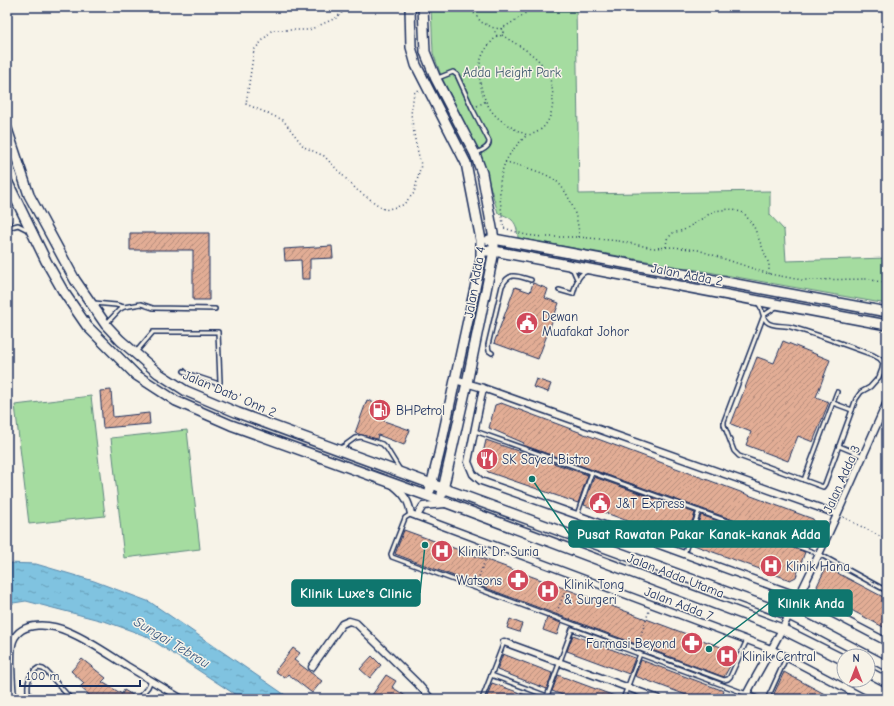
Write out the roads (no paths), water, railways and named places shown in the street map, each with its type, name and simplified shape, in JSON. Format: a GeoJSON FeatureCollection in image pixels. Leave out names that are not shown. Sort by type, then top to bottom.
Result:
{"type":"FeatureCollection","features":[{"type":"Feature","properties":{"kind":"main road","name":"Jalan Adda 4"},"geometry":{"type":"LineString","coordinates":[[410,7],[411,47],[416,65],[466,163],[482,251],[455,380],[428,496]]}},
{"type":"Feature","properties":{"kind":"main road","name":"Jalan Adda 4"},"geometry":{"type":"LineString","coordinates":[[423,7],[425,52],[436,79],[475,154],[482,173],[494,240],[494,251],[490,275],[444,488],[440,500]]}},
{"type":"Feature","properties":{"kind":"main road","name":"Jalan Dato' Onn 2"},"geometry":{"type":"LineString","coordinates":[[7,128],[29,195],[75,280],[106,325],[134,353],[158,373],[186,391],[238,413],[432,484]]}},
{"type":"Feature","properties":{"kind":"main road","name":"Jalan Dato' Onn 2"},"geometry":{"type":"LineString","coordinates":[[7,181],[46,262],[63,291],[87,326],[125,364],[143,379],[176,401],[231,425],[428,496]]}},
{"type":"Feature","properties":{"kind":"main road","name":"Jalan Adda 2"},"geometry":{"type":"LineString","coordinates":[[481,240],[494,240],[887,312]]}},
{"type":"Feature","properties":{"kind":"main road","name":"Jalan Adda 2"},"geometry":{"type":"LineString","coordinates":[[482,251],[494,251],[887,325]]}},
{"type":"Feature","properties":{"kind":"main road"},"geometry":{"type":"LineString","coordinates":[[490,275],[495,264],[500,259],[505,257],[524,257]]}},
{"type":"Feature","properties":{"kind":"main road","name":"Jalan Adda Utama"},"geometry":{"type":"LineString","coordinates":[[432,484],[789,615],[821,630],[887,666]]}},
{"type":"Feature","properties":{"kind":"main road","name":"Jalan Adda Utama"},"geometry":{"type":"LineString","coordinates":[[428,496],[782,629],[836,656]]}},
{"type":"Feature","properties":{"kind":"main road"},"geometry":{"type":"LineString","coordinates":[[876,676],[887,682]]}},
{"type":"Feature","properties":{"kind":"street"},"geometry":{"type":"LineString","coordinates":[[455,380],[483,388],[837,514]]}},
{"type":"Feature","properties":{"kind":"street"},"geometry":{"type":"LineString","coordinates":[[483,388],[468,462],[473,474],[480,481],[798,596],[887,642]]}},
{"type":"Feature","properties":{"kind":"street","name":"Jalan Adda 3"},"geometry":{"type":"LineString","coordinates":[[746,696],[782,629],[819,554],[887,402]]}},
{"type":"Feature","properties":{"kind":"street"},"geometry":{"type":"LineString","coordinates":[[388,481],[402,492],[414,515],[424,506],[450,504]]}},
{"type":"Feature","properties":{"kind":"street","name":"Jalan Adda 7"},"geometry":{"type":"LineString","coordinates":[[414,515],[771,649],[787,656],[866,699]]}},
{"type":"Feature","properties":{"kind":"street"},"geometry":{"type":"LineString","coordinates":[[312,667],[342,624],[349,621],[356,623],[417,683],[431,699]]}},
{"type":"Feature","properties":{"kind":"street"},"geometry":{"type":"LineString","coordinates":[[13,699],[12,642],[17,634],[23,629],[31,626],[42,625],[52,626],[68,631],[96,646],[182,699]]}},
{"type":"Feature","properties":{"kind":"street"},"geometry":{"type":"LineString","coordinates":[[504,642],[659,699]]}},
{"type":"Feature","properties":{"kind":"lane"},"geometry":{"type":"LineString","coordinates":[[436,79],[453,72],[456,73],[489,141],[488,147],[475,154]]}},
{"type":"Feature","properties":{"kind":"lane"},"geometry":{"type":"LineString","coordinates":[[7,218],[9,227],[18,225],[27,229],[37,241]]}},
{"type":"Feature","properties":{"kind":"lane"},"geometry":{"type":"LineString","coordinates":[[546,261],[573,270],[578,279]]}},
{"type":"Feature","properties":{"kind":"lane"},"geometry":{"type":"LineString","coordinates":[[559,290],[573,294],[578,279],[584,272],[589,271],[617,278],[622,278],[624,276]]}},
{"type":"Feature","properties":{"kind":"lane"},"geometry":{"type":"LineString","coordinates":[[492,353],[489,351],[488,345],[506,278],[512,275],[530,280]]}},
{"type":"Feature","properties":{"kind":"lane"},"geometry":{"type":"LineString","coordinates":[[755,300],[761,306],[764,315],[766,322],[770,324],[785,325],[796,328],[873,355],[880,359],[883,363],[879,377],[861,392],[856,399],[825,484],[822,486],[739,456],[734,451],[724,425],[724,421],[764,315],[780,305]]}},
{"type":"Feature","properties":{"kind":"lane"},"geometry":{"type":"LineString","coordinates":[[89,302],[124,307]]}},
{"type":"Feature","properties":{"kind":"lane"},"geometry":{"type":"LineString","coordinates":[[106,325],[119,310],[124,307],[141,304],[153,308],[215,308]]}},
{"type":"Feature","properties":{"kind":"lane"},"geometry":{"type":"LineString","coordinates":[[134,353],[153,332],[218,332],[219,384],[184,371]]}},
{"type":"Feature","properties":{"kind":"lane"},"geometry":{"type":"LineString","coordinates":[[804,480],[837,392]]}},
{"type":"Feature","properties":{"kind":"lane"},"geometry":{"type":"LineString","coordinates":[[833,403],[852,410]]}},
{"type":"Feature","properties":{"kind":"lane"},"geometry":{"type":"LineString","coordinates":[[475,431],[819,554],[887,591]]}},
{"type":"Feature","properties":{"kind":"lane"},"geometry":{"type":"LineString","coordinates":[[336,449],[344,446],[355,438],[361,437],[382,444],[387,449],[402,473]]}},
{"type":"Feature","properties":{"kind":"lane"},"geometry":{"type":"LineString","coordinates":[[839,446],[863,456]]}},
{"type":"Feature","properties":{"kind":"lane"},"geometry":{"type":"LineString","coordinates":[[577,515],[592,472]]}},
{"type":"Feature","properties":{"kind":"lane"},"geometry":{"type":"LineString","coordinates":[[684,554],[699,512]]}},
{"type":"Feature","properties":{"kind":"lane"},"geometry":{"type":"LineString","coordinates":[[414,515],[405,518],[391,556],[724,680],[730,677],[747,640]]}},
{"type":"Feature","properties":{"kind":"lane"},"geometry":{"type":"LineString","coordinates":[[546,697],[572,629],[746,696],[760,699]]}},
{"type":"Feature","properties":{"kind":"lane"},"geometry":{"type":"LineString","coordinates":[[482,699],[504,642]]}},
{"type":"Feature","properties":{"kind":"lane"},"geometry":{"type":"LineString","coordinates":[[623,699],[640,654]]}},
{"type":"Feature","properties":{"kind":"lane"},"geometry":{"type":"LineString","coordinates":[[772,699],[769,695],[770,691],[787,656]]}},
{"type":"Feature","properties":{"kind":"lane"},"geometry":{"type":"LineString","coordinates":[[30,699],[27,688],[29,679],[31,674],[38,668],[47,672],[71,699]]}},
{"type":"Feature","properties":{"kind":"lane"},"geometry":{"type":"LineString","coordinates":[[491,675],[546,697],[555,699]]}},
{"type":"Feature","properties":{"kind":"lane"},"geometry":{"type":"LineString","coordinates":[[138,699],[148,687],[151,680]]}},
{"type":"Feature","properties":{"kind":"water","name":"Sungai Tebrau"},"geometry":{"type":"Polygon","coordinates":[[[7,563],[36,564],[94,581],[150,602],[291,699],[242,699],[146,636],[107,622],[26,601],[7,604],[7,563]]]}},
{"type":"Feature","properties":{"kind":"place","name":"Dewan Muafakat Johor"},"geometry":{"type":"Point","coordinates":[527,323]}},
{"type":"Feature","properties":{"kind":"place","name":"BHPetrol"},"geometry":{"type":"Point","coordinates":[380,410]}},
{"type":"Feature","properties":{"kind":"place","name":"SK Sayed Bistro"},"geometry":{"type":"Point","coordinates":[487,459]}},
{"type":"Feature","properties":{"kind":"place","name":"Pusat Rawatan Pakar Kanak-kanak Adda"},"geometry":{"type":"Point","coordinates":[532,479]}},
{"type":"Feature","properties":{"kind":"place","name":"J&T Express"},"geometry":{"type":"Point","coordinates":[600,503]}},
{"type":"Feature","properties":{"kind":"place","name":"Klinik Luxe's Clinic"},"geometry":{"type":"Point","coordinates":[425,545]}},
{"type":"Feature","properties":{"kind":"place","name":"Klinik Dr. Suria"},"geometry":{"type":"Point","coordinates":[442,551]}},
{"type":"Feature","properties":{"kind":"place","name":"Klinik Hana"},"geometry":{"type":"Point","coordinates":[771,566]}},
{"type":"Feature","properties":{"kind":"place","name":"Watsons"},"geometry":{"type":"Point","coordinates":[518,580]}},
{"type":"Feature","properties":{"kind":"place","name":"Klinik Tong & Surgeri"},"geometry":{"type":"Point","coordinates":[548,591]}},
{"type":"Feature","properties":{"kind":"place","name":"Farmasi Beyond"},"geometry":{"type":"Point","coordinates":[692,643]}},
{"type":"Feature","properties":{"kind":"place","name":"Klinik Anda"},"geometry":{"type":"Point","coordinates":[709,649]}},
{"type":"Feature","properties":{"kind":"place","name":"Klinik Central"},"geometry":{"type":"Point","coordinates":[727,656]}},
{"type":"Feature","properties":{"kind":"park label","name":"Adda Height Park"},"geometry":{"type":"Point","coordinates":[512,72]}}]}
